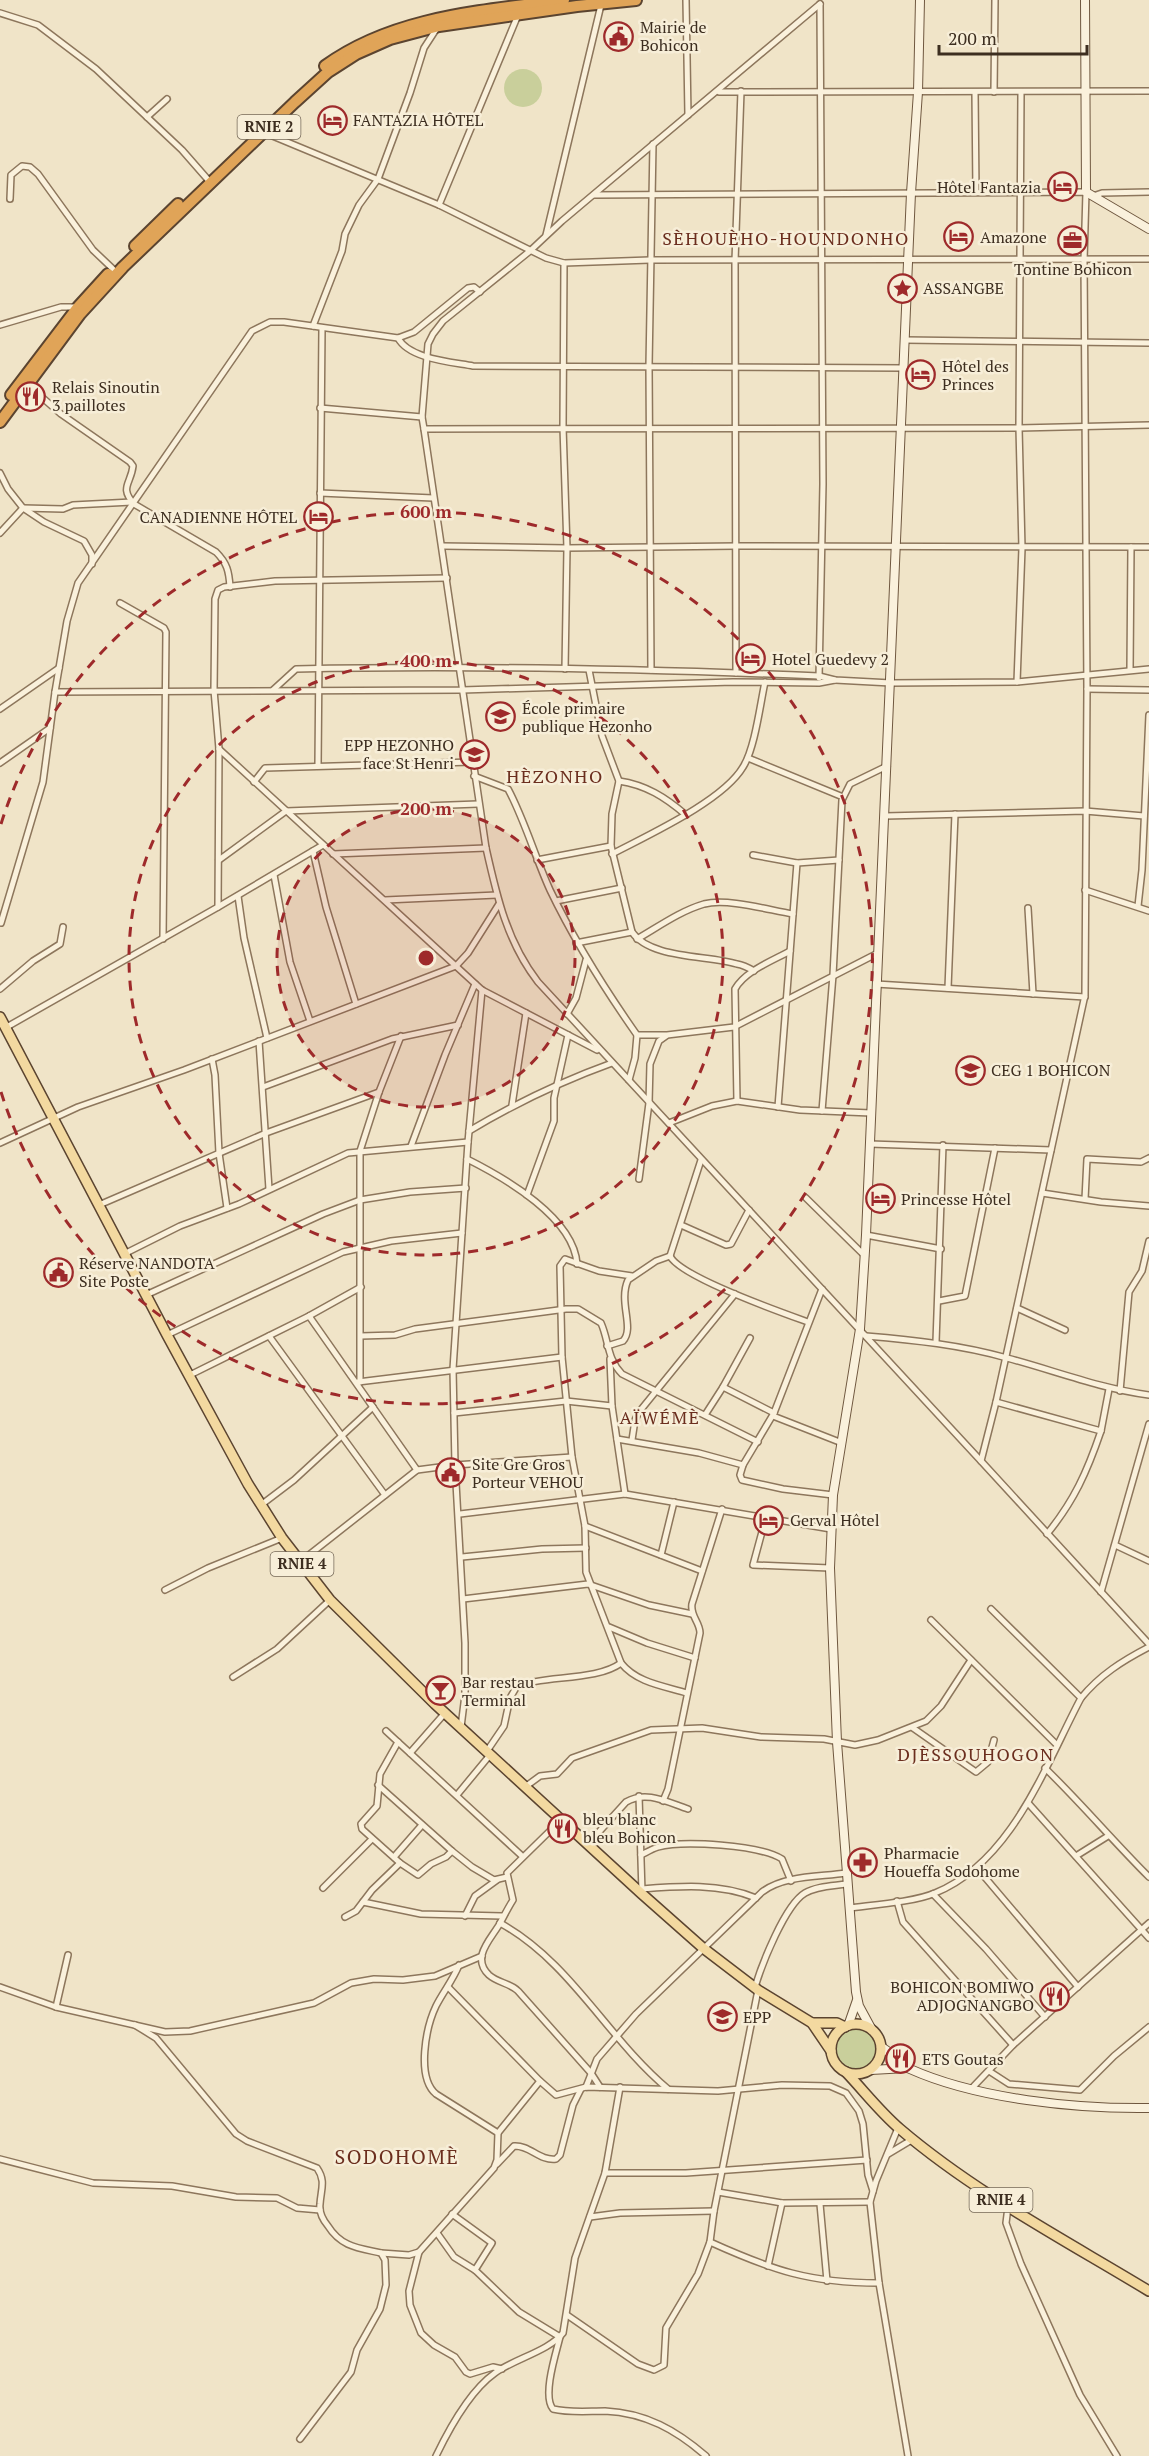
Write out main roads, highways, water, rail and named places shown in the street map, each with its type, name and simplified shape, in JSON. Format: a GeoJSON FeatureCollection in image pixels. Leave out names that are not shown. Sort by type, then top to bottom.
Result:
{"type":"FeatureCollection","features":[{"type":"Feature","properties":{"kind":"highway","name":"RNIE 2"},"geometry":{"type":"LineString","coordinates":[[0,411],[113,268],[292,99],[328,72],[370,42],[416,27],[567,0]]}},
{"type":"Feature","properties":{"kind":"highway","name":"RNIE 2"},"geometry":{"type":"LineString","coordinates":[[439,22],[518,15],[601,2],[636,0]]}},
{"type":"Feature","properties":{"kind":"highway","name":"RNIE 2"},"geometry":{"type":"LineString","coordinates":[[0,422],[80,309],[208,180],[263,132],[292,99]]}},
{"type":"Feature","properties":{"kind":"main road","name":"RNIE 4"},"geometry":{"type":"LineString","coordinates":[[0,1017],[223,1439],[282,1538],[330,1600],[445,1713],[703,1948],[757,1989],[812,2023],[831,2051],[838,2067],[846,2072],[898,2128],[1009,2205],[1149,2291]]}},
{"type":"Feature","properties":{"kind":"main road","name":"RNIE 4"},"geometry":{"type":"LineString","coordinates":[[812,2023],[863,2025],[872,2030],[881,2047],[877,2064],[870,2070]]}},
{"type":"Feature","properties":{"kind":"main road"},"geometry":{"type":"LineString","coordinates":[[831,2051],[832,2041],[837,2033],[846,2026]]}},
{"type":"Feature","properties":{"kind":"main road"},"geometry":{"type":"LineString","coordinates":[[846,2072],[858,2074],[870,2070],[866,2093]]}},
{"type":"Feature","properties":{"kind":"place","name":"Mairie de Bohicon"},"geometry":{"type":"Point","coordinates":[619,36]}},
{"type":"Feature","properties":{"kind":"place","name":"FANTAZIA HÔTEL"},"geometry":{"type":"Point","coordinates":[332,120]}},
{"type":"Feature","properties":{"kind":"place","name":"Hôtel Fantazia"},"geometry":{"type":"Point","coordinates":[1062,187]}},
{"type":"Feature","properties":{"kind":"place","name":"Amazone"},"geometry":{"type":"Point","coordinates":[959,237]}},
{"type":"Feature","properties":{"kind":"place","name":"Tontine Bohicon"},"geometry":{"type":"Point","coordinates":[1073,241]}},
{"type":"Feature","properties":{"kind":"place","name":"ASSANGBE"},"geometry":{"type":"Point","coordinates":[902,288]}},
{"type":"Feature","properties":{"kind":"place","name":"Hôtel des Princes"},"geometry":{"type":"Point","coordinates":[921,375]}},
{"type":"Feature","properties":{"kind":"place","name":"Relais Sinoutin 3 paillotes"},"geometry":{"type":"Point","coordinates":[31,396]}},
{"type":"Feature","properties":{"kind":"place","name":"CANADIENNE HÔTEL"},"geometry":{"type":"Point","coordinates":[318,517]}},
{"type":"Feature","properties":{"kind":"place","name":"Hotel Guedevy 2"},"geometry":{"type":"Point","coordinates":[751,659]}},
{"type":"Feature","properties":{"kind":"place","name":"École primaire publique Hezonho"},"geometry":{"type":"Point","coordinates":[501,717]}},
{"type":"Feature","properties":{"kind":"place","name":"EPP HEZONHO face St Henri"},"geometry":{"type":"Point","coordinates":[475,754]}},
{"type":"Feature","properties":{"kind":"place","name":"CEG 1 BOHICON"},"geometry":{"type":"Point","coordinates":[970,1070]}},
{"type":"Feature","properties":{"kind":"place","name":"Princesse Hôtel"},"geometry":{"type":"Point","coordinates":[880,1199]}},
{"type":"Feature","properties":{"kind":"place","name":"Réserve NANDOTA Site Poste"},"geometry":{"type":"Point","coordinates":[58,1272]}},
{"type":"Feature","properties":{"kind":"place","name":"Site Gre Gros Porteur VEHOU"},"geometry":{"type":"Point","coordinates":[451,1473]}},
{"type":"Feature","properties":{"kind":"place","name":"Gerval Hôtel"},"geometry":{"type":"Point","coordinates":[769,1520]}},
{"type":"Feature","properties":{"kind":"place","name":"Bar restau Terminal"},"geometry":{"type":"Point","coordinates":[441,1691]}},
{"type":"Feature","properties":{"kind":"place","name":"bleu blanc bleu Bohicon"},"geometry":{"type":"Point","coordinates":[562,1828]}},
{"type":"Feature","properties":{"kind":"place","name":"Pharmacie Houeffa Sodohome"},"geometry":{"type":"Point","coordinates":[863,1862]}},
{"type":"Feature","properties":{"kind":"place","name":"BOHICON BOMIWO ADJOGNANGBO"},"geometry":{"type":"Point","coordinates":[1055,1996]}},
{"type":"Feature","properties":{"kind":"place","name":"EPP"},"geometry":{"type":"Point","coordinates":[722,2017]}},
{"type":"Feature","properties":{"kind":"place","name":"ETS Goutas"},"geometry":{"type":"Point","coordinates":[901,2059]}},
{"type":"Feature","properties":{"kind":"district","name":"SÈHOUÈHO-HOUNDONHO"},"geometry":{"type":"Point","coordinates":[786,239]}},
{"type":"Feature","properties":{"kind":"district","name":"HÈZONHO"},"geometry":{"type":"Point","coordinates":[555,777]}},
{"type":"Feature","properties":{"kind":"district","name":"AÏWÉMÈ"},"geometry":{"type":"Point","coordinates":[660,1418]}},
{"type":"Feature","properties":{"kind":"district","name":"DJÈSSOUHOGON"},"geometry":{"type":"Point","coordinates":[976,1755]}},
{"type":"Feature","properties":{"kind":"district","name":"SODOHOMÈ"},"geometry":{"type":"Point","coordinates":[397,2157]}}]}
